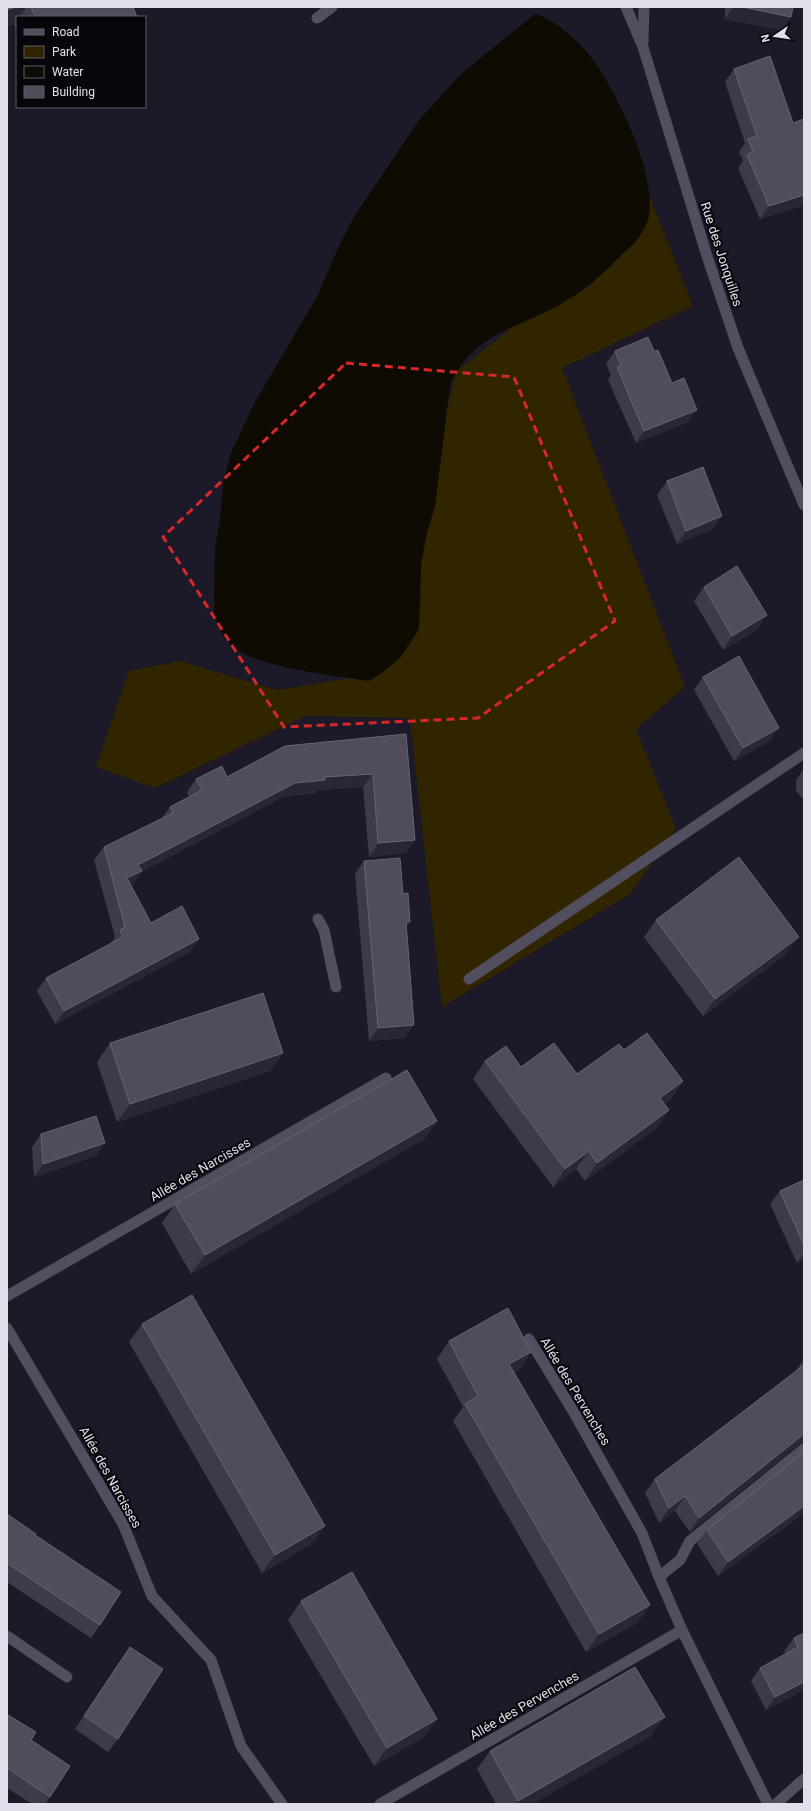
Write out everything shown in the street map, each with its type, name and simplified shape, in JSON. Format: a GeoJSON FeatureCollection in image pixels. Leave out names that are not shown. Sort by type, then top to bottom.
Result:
{"type":"FeatureCollection","features":[{"type":"Feature","properties":{"kind":"street"},"geometry":{"type":"LineString","coordinates":[[317,18],[332,7]]}},
{"type":"Feature","properties":{"kind":"street","name":"Rue des Jonquilles"},"geometry":{"type":"LineString","coordinates":[[626,7],[642,47],[705,249],[738,348],[804,506]]}},
{"type":"Feature","properties":{"kind":"street"},"geometry":{"type":"LineString","coordinates":[[642,47],[644,7]]}},
{"type":"Feature","properties":{"kind":"street"},"geometry":{"type":"LineString","coordinates":[[469,979],[804,753]]}},
{"type":"Feature","properties":{"kind":"street"},"geometry":{"type":"LineString","coordinates":[[318,919],[324,930],[336,988]]}},
{"type":"Feature","properties":{"kind":"street","name":"Allée des Narcisses"},"geometry":{"type":"LineString","coordinates":[[7,1296],[386,1078]]}},
{"type":"Feature","properties":{"kind":"street","name":"Allée des Narcisses"},"geometry":{"type":"LineString","coordinates":[[7,1328],[123,1524],[152,1596],[211,1660],[241,1746],[282,1804]]}},
{"type":"Feature","properties":{"kind":"street","name":"Allée des Pervenches"},"geometry":{"type":"LineString","coordinates":[[529,1339],[642,1533],[682,1630],[768,1804]]}},
{"type":"Feature","properties":{"kind":"street"},"geometry":{"type":"LineString","coordinates":[[659,1577],[680,1560],[690,1541],[804,1449]]}},
{"type":"Feature","properties":{"kind":"street","name":"Allée des Pervenches"},"geometry":{"type":"LineString","coordinates":[[380,1804],[682,1630]]}},
{"type":"Feature","properties":{"kind":"street"},"geometry":{"type":"LineString","coordinates":[[7,1636],[67,1677]]}},
{"type":"Feature","properties":{"kind":"street"},"geometry":{"type":"LineString","coordinates":[[776,1804],[804,1779]]}},
{"type":"Feature","properties":{"kind":"highlighted area"},"geometry":{"type":"Polygon","coordinates":[[[346,363],[514,377],[615,621],[478,718],[284,727],[163,537],[346,363]]]}},
{"type":"Feature","properties":{"kind":"green space"},"geometry":{"type":"Polygon","coordinates":[[[650,198],[693,306],[562,368],[685,687],[636,729],[676,829],[630,894],[442,1007],[410,718],[306,716],[155,788],[96,767],[129,671],[180,661],[277,690],[382,673],[420,619],[421,565],[426,536],[435,506],[447,410],[457,371],[515,325],[560,304],[584,290],[609,268],[639,238],[649,215],[650,198]]]}},
{"type":"Feature","properties":{"kind":"water"},"geometry":{"type":"Polygon","coordinates":[[[535,14],[551,21],[568,33],[583,47],[604,76],[614,94],[633,135],[647,178],[650,198],[649,215],[646,226],[633,244],[601,274],[570,299],[545,313],[498,334],[484,343],[471,354],[460,368],[450,385],[435,506],[426,536],[421,565],[419,629],[401,657],[382,673],[369,681],[276,665],[242,653],[231,645],[222,634],[214,613],[215,550],[220,520],[223,483],[231,453],[255,402],[318,295],[338,248],[355,215],[420,119],[461,74],[535,14]]]}},
{"type":"Feature","properties":{"kind":"building"},"geometry":{"type":"Polygon","coordinates":[[[7,7],[16,7],[7,10],[7,7]]]}},
{"type":"Feature","properties":{"kind":"building"},"geometry":{"type":"Polygon","coordinates":[[[31,7],[133,7],[137,16],[35,16],[31,7]]]}},
{"type":"Feature","properties":{"kind":"building"},"geometry":{"type":"Polygon","coordinates":[[[742,7],[793,7],[791,17],[742,7]]]}},
{"type":"Feature","properties":{"kind":"building"},"geometry":{"type":"Polygon","coordinates":[[[770,56],[793,123],[804,119],[804,195],[769,206],[747,155],[753,151],[748,139],[757,136],[734,69],[770,56]]]}},
{"type":"Feature","properties":{"kind":"building"},"geometry":{"type":"Polygon","coordinates":[[[648,337],[654,351],[658,350],[672,383],[684,378],[697,410],[644,431],[617,367],[621,365],[615,351],[648,337]]]}},
{"type":"Feature","properties":{"kind":"building"},"geometry":{"type":"Polygon","coordinates":[[[703,467],[722,516],[686,531],[667,481],[703,467]]]}},
{"type":"Feature","properties":{"kind":"building"},"geometry":{"type":"Polygon","coordinates":[[[737,566],[767,615],[732,636],[704,587],[737,566]]]}},
{"type":"Feature","properties":{"kind":"building"},"geometry":{"type":"Polygon","coordinates":[[[739,656],[779,728],[743,748],[703,677],[739,656]]]}},
{"type":"Feature","properties":{"kind":"building"},"geometry":{"type":"Polygon","coordinates":[[[406,734],[415,840],[378,843],[373,774],[325,777],[325,780],[295,783],[138,865],[142,871],[127,878],[151,923],[182,906],[199,939],[64,1011],[46,978],[123,937],[120,930],[125,927],[104,847],[173,813],[170,807],[202,790],[196,779],[222,766],[227,777],[285,746],[406,734]]]}},
{"type":"Feature","properties":{"kind":"building"},"geometry":{"type":"Polygon","coordinates":[[[739,857],[799,937],[715,999],[656,920],[739,857]]]}},
{"type":"Feature","properties":{"kind":"building"},"geometry":{"type":"Polygon","coordinates":[[[400,858],[403,894],[408,893],[410,922],[406,922],[414,1025],[378,1028],[364,861],[400,858]]]}},
{"type":"Feature","properties":{"kind":"building"},"geometry":{"type":"Polygon","coordinates":[[[263,993],[283,1053],[130,1104],[110,1043],[263,993]]]}},
{"type":"Feature","properties":{"kind":"building"},"geometry":{"type":"Polygon","coordinates":[[[647,1033],[683,1081],[660,1098],[669,1110],[597,1163],[589,1151],[565,1169],[485,1061],[506,1046],[521,1067],[554,1043],[577,1074],[619,1044],[624,1050],[647,1033]]]}},
{"type":"Feature","properties":{"kind":"building"},"geometry":{"type":"Polygon","coordinates":[[[407,1070],[437,1121],[205,1255],[175,1204],[407,1070]]]}},
{"type":"Feature","properties":{"kind":"building"},"geometry":{"type":"Polygon","coordinates":[[[96,1116],[105,1143],[43,1164],[41,1134],[96,1116]]]}},
{"type":"Feature","properties":{"kind":"building"},"geometry":{"type":"Polygon","coordinates":[[[804,1180],[804,1245],[780,1191],[804,1180]]]}},
{"type":"Feature","properties":{"kind":"building"},"geometry":{"type":"Polygon","coordinates":[[[192,1295],[325,1526],[275,1555],[142,1324],[192,1295]]]}},
{"type":"Feature","properties":{"kind":"building"},"geometry":{"type":"Polygon","coordinates":[[[508,1308],[531,1352],[509,1364],[650,1605],[599,1634],[465,1404],[478,1396],[449,1341],[508,1308]]]}},
{"type":"Feature","properties":{"kind":"building"},"geometry":{"type":"Polygon","coordinates":[[[804,1365],[804,1434],[699,1518],[685,1496],[669,1508],[655,1479],[804,1365]]]}},
{"type":"Feature","properties":{"kind":"building"},"geometry":{"type":"Polygon","coordinates":[[[804,1452],[804,1506],[728,1562],[707,1530],[804,1452]]]}},
{"type":"Feature","properties":{"kind":"building"},"geometry":{"type":"Polygon","coordinates":[[[7,1514],[36,1534],[35,1535],[121,1592],[100,1625],[7,1563],[7,1514]]]}},
{"type":"Feature","properties":{"kind":"building"},"geometry":{"type":"Polygon","coordinates":[[[352,1572],[437,1719],[387,1748],[301,1601],[352,1572]]]}},
{"type":"Feature","properties":{"kind":"building"},"geometry":{"type":"Polygon","coordinates":[[[804,1633],[804,1682],[775,1697],[760,1668],[798,1647],[794,1638],[804,1633]]]}},
{"type":"Feature","properties":{"kind":"building"},"geometry":{"type":"Polygon","coordinates":[[[130,1647],[163,1669],[118,1739],[84,1716],[130,1647]]]}},
{"type":"Feature","properties":{"kind":"building"},"geometry":{"type":"Polygon","coordinates":[[[635,1667],[665,1717],[518,1801],[490,1751],[635,1667]]]}},
{"type":"Feature","properties":{"kind":"building"},"geometry":{"type":"Polygon","coordinates":[[[8,1715],[36,1732],[31,1740],[70,1766],[50,1797],[7,1768],[8,1715]]]}}]}
